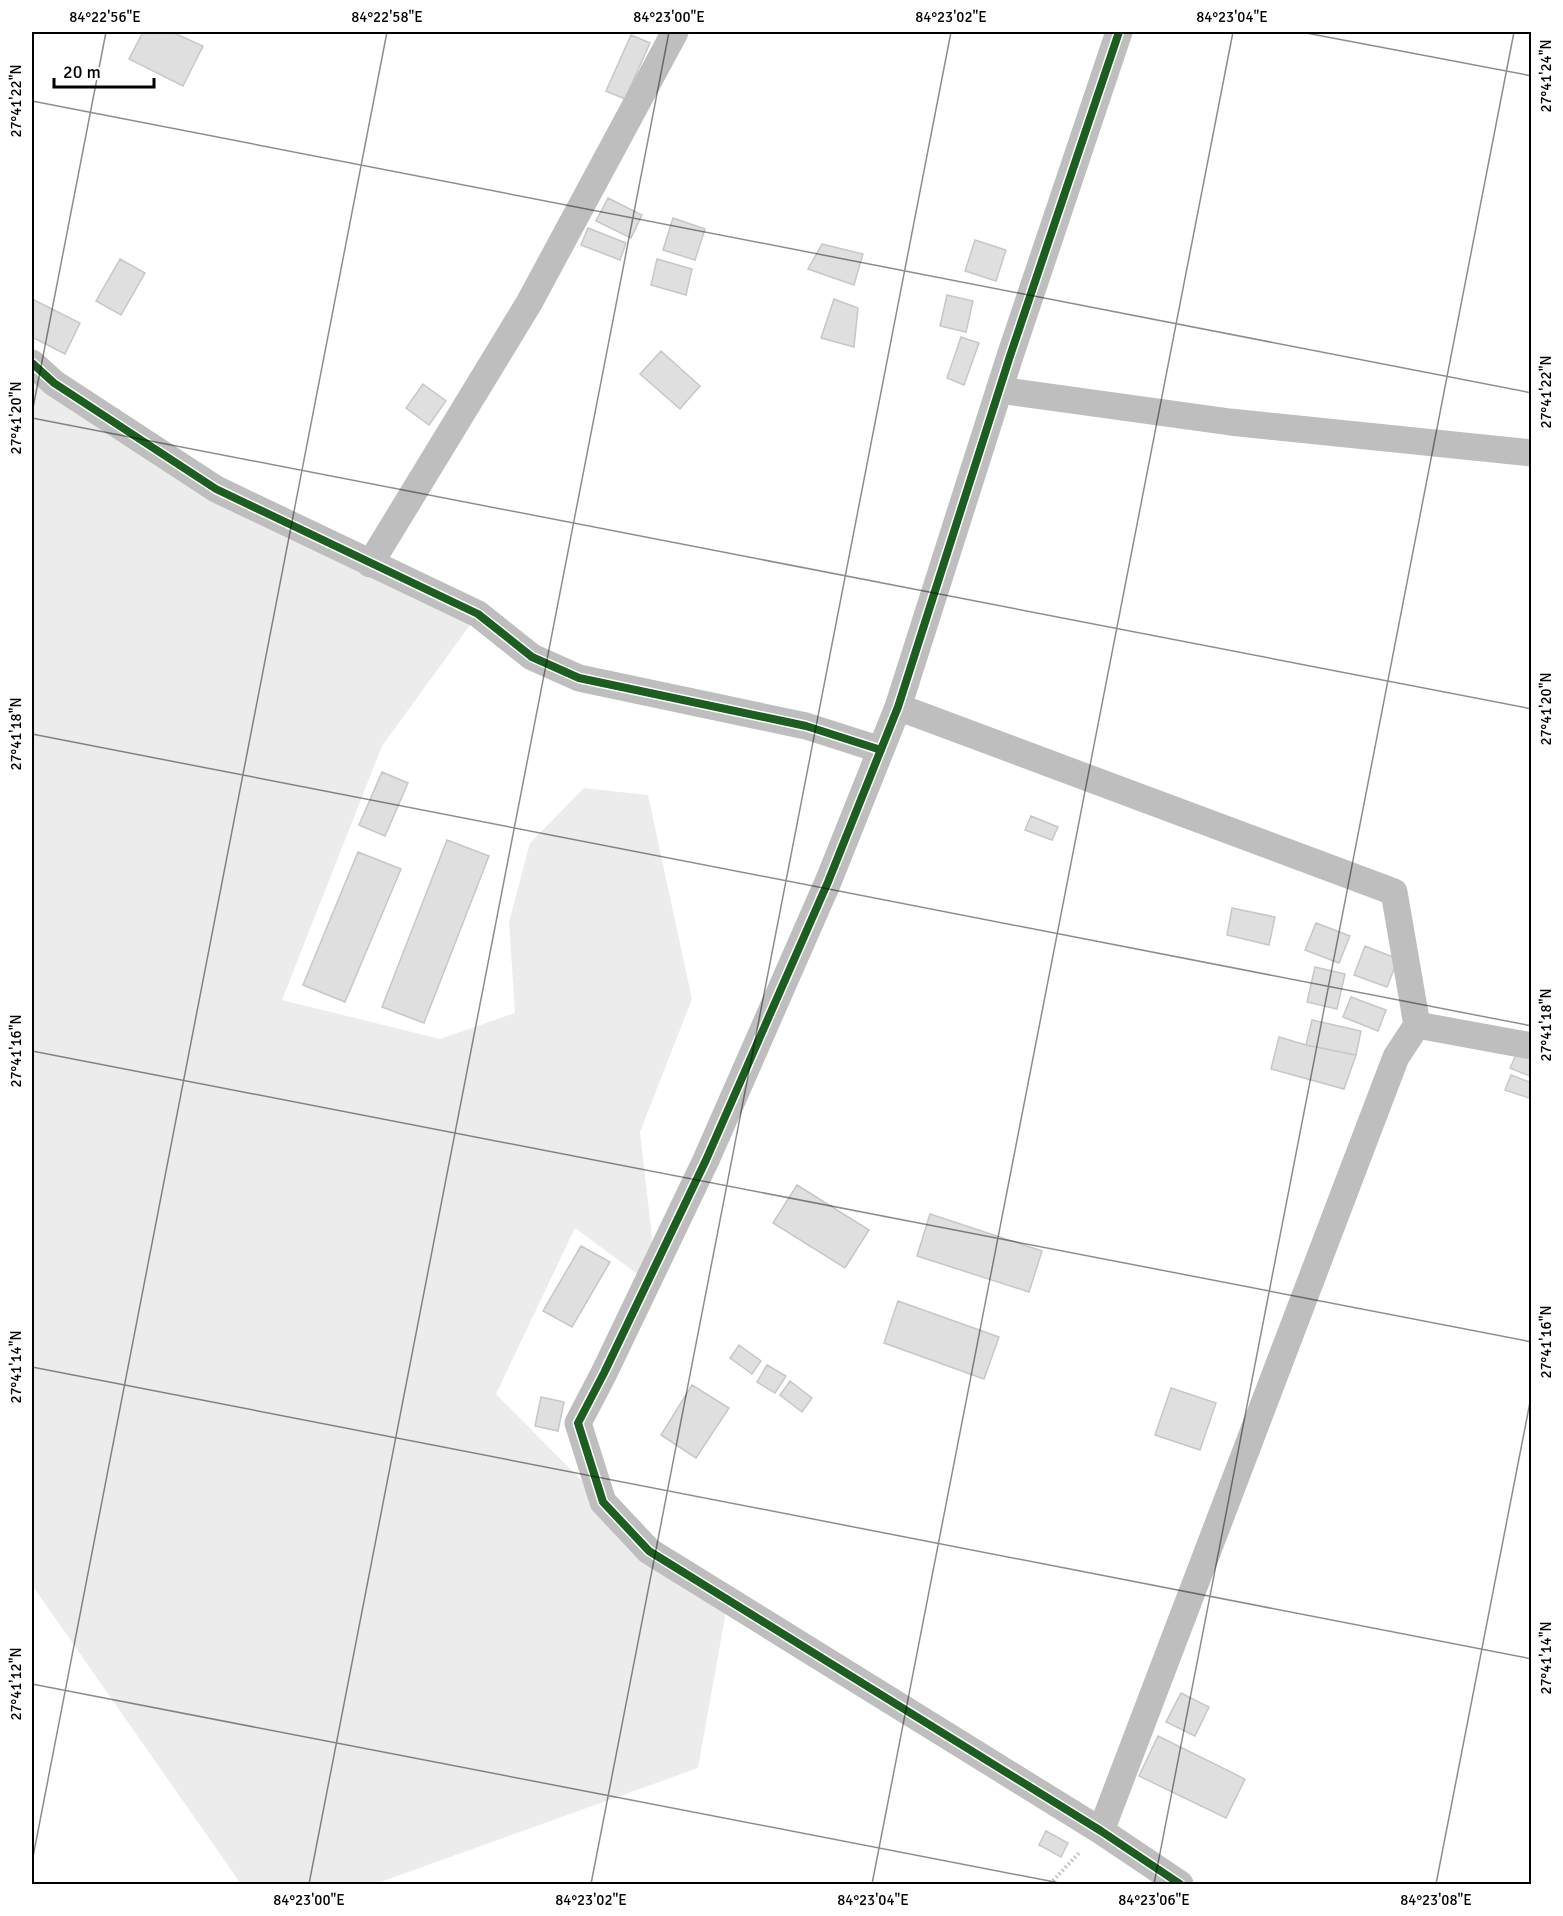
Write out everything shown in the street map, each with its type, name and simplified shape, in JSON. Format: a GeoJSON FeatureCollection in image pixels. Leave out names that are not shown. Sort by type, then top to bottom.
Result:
{"type":"FeatureCollection","features":[{"type":"Feature","properties":{"kind":"street"},"geometry":{"type":"LineString","coordinates":[[370,564],[529,303],[675,32]]}},
{"type":"Feature","properties":{"kind":"street"},"geometry":{"type":"LineString","coordinates":[[1119,32],[999,390],[898,707],[828,882],[706,1161],[579,1423],[603,1502],[649,1551],[1101,1831],[1180,1884]]}},
{"type":"Feature","properties":{"kind":"street"},"geometry":{"type":"LineString","coordinates":[[32,363],[54,383],[216,489],[478,614],[532,657],[579,678],[806,726],[881,750]]}},
{"type":"Feature","properties":{"kind":"street"},"geometry":{"type":"LineString","coordinates":[[999,390],[1230,422],[1532,453]]}},
{"type":"Feature","properties":{"kind":"street"},"geometry":{"type":"LineString","coordinates":[[898,707],[1394,892],[1417,1025],[1396,1056],[1101,1831]]}},
{"type":"Feature","properties":{"kind":"street"},"geometry":{"type":"LineString","coordinates":[[1417,1025],[1532,1046]]}},
{"type":"Feature","properties":{"kind":"path"},"geometry":{"type":"LineString","coordinates":[[1050,1884],[1101,1831]]}},
{"type":"Feature","properties":{"kind":"shaded area"},"geometry":{"type":"Polygon","coordinates":[[[32,363],[216,489],[478,614],[382,746],[282,1000],[440,1039],[515,1013],[509,922],[530,843],[584,788],[648,795],[692,999],[640,1132],[652,1237],[648,1282],[575,1228],[496,1394],[603,1502],[728,1600],[698,1768],[375,1884],[241,1884],[32,1585],[32,363]]]}},
{"type":"Feature","properties":{"kind":"building"},"geometry":{"type":"Polygon","coordinates":[[[143,32],[172,32],[203,46],[183,86],[129,59],[143,32]]]}},
{"type":"Feature","properties":{"kind":"building"},"geometry":{"type":"Polygon","coordinates":[[[631,35],[650,43],[625,99],[606,91],[631,35]]]}},
{"type":"Feature","properties":{"kind":"building"},"geometry":{"type":"Polygon","coordinates":[[[608,198],[642,215],[631,238],[596,221],[608,198]]]}},
{"type":"Feature","properties":{"kind":"building"},"geometry":{"type":"Polygon","coordinates":[[[673,218],[705,229],[695,260],[663,250],[673,218]]]}},
{"type":"Feature","properties":{"kind":"building"},"geometry":{"type":"Polygon","coordinates":[[[588,228],[626,243],[620,260],[581,245],[588,228]]]}},
{"type":"Feature","properties":{"kind":"building"},"geometry":{"type":"Polygon","coordinates":[[[975,240],[1006,250],[996,281],[965,271],[975,240]]]}},
{"type":"Feature","properties":{"kind":"building"},"geometry":{"type":"Polygon","coordinates":[[[822,244],[863,254],[854,285],[808,269],[822,244]]]}},
{"type":"Feature","properties":{"kind":"building"},"geometry":{"type":"Polygon","coordinates":[[[120,259],[145,273],[121,315],[96,301],[120,259]]]}},
{"type":"Feature","properties":{"kind":"building"},"geometry":{"type":"Polygon","coordinates":[[[657,259],[692,269],[686,295],[651,285],[657,259]]]}},
{"type":"Feature","properties":{"kind":"building"},"geometry":{"type":"Polygon","coordinates":[[[947,295],[973,301],[966,332],[940,326],[947,295]]]}},
{"type":"Feature","properties":{"kind":"building"},"geometry":{"type":"Polygon","coordinates":[[[32,299],[80,323],[65,354],[32,337],[32,299]]]}},
{"type":"Feature","properties":{"kind":"building"},"geometry":{"type":"Polygon","coordinates":[[[834,299],[858,308],[854,347],[821,338],[834,299]]]}},
{"type":"Feature","properties":{"kind":"building"},"geometry":{"type":"Polygon","coordinates":[[[961,337],[979,343],[964,385],[947,378],[961,337]]]}},
{"type":"Feature","properties":{"kind":"building"},"geometry":{"type":"Polygon","coordinates":[[[661,351],[700,386],[680,409],[640,374],[661,351]]]}},
{"type":"Feature","properties":{"kind":"building"},"geometry":{"type":"Polygon","coordinates":[[[423,384],[446,401],[429,425],[406,408],[423,384]]]}},
{"type":"Feature","properties":{"kind":"building"},"geometry":{"type":"Polygon","coordinates":[[[382,772],[408,783],[385,836],[359,825],[382,772]]]}},
{"type":"Feature","properties":{"kind":"building"},"geometry":{"type":"Polygon","coordinates":[[[1031,816],[1058,827],[1052,840],[1025,830],[1031,816]]]}},
{"type":"Feature","properties":{"kind":"building"},"geometry":{"type":"Polygon","coordinates":[[[447,840],[489,856],[424,1023],[382,1007],[447,840]]]}},
{"type":"Feature","properties":{"kind":"building"},"geometry":{"type":"Polygon","coordinates":[[[358,852],[401,869],[345,1002],[303,985],[358,852]]]}},
{"type":"Feature","properties":{"kind":"building"},"geometry":{"type":"Polygon","coordinates":[[[1232,908],[1275,917],[1269,945],[1227,935],[1232,908]]]}},
{"type":"Feature","properties":{"kind":"building"},"geometry":{"type":"Polygon","coordinates":[[[1316,923],[1350,936],[1339,963],[1305,950],[1316,923]]]}},
{"type":"Feature","properties":{"kind":"building"},"geometry":{"type":"Polygon","coordinates":[[[1365,946],[1398,959],[1387,987],[1354,975],[1365,946]]]}},
{"type":"Feature","properties":{"kind":"building"},"geometry":{"type":"Polygon","coordinates":[[[1315,967],[1345,974],[1337,1009],[1307,1002],[1315,967]]]}},
{"type":"Feature","properties":{"kind":"building"},"geometry":{"type":"Polygon","coordinates":[[[1351,997],[1386,1010],[1378,1031],[1343,1017],[1351,997]]]}},
{"type":"Feature","properties":{"kind":"building"},"geometry":{"type":"Polygon","coordinates":[[[1312,1020],[1361,1031],[1356,1055],[1306,1045],[1312,1020]]]}},
{"type":"Feature","properties":{"kind":"building"},"geometry":{"type":"Polygon","coordinates":[[[1279,1037],[1356,1055],[1344,1089],[1271,1069],[1279,1037]]]}},
{"type":"Feature","properties":{"kind":"building"},"geometry":{"type":"Polygon","coordinates":[[[1517,1053],[1532,1058],[1532,1077],[1510,1068],[1517,1053]]]}},
{"type":"Feature","properties":{"kind":"building"},"geometry":{"type":"Polygon","coordinates":[[[1511,1075],[1532,1083],[1532,1099],[1505,1090],[1511,1075]]]}},
{"type":"Feature","properties":{"kind":"building"},"geometry":{"type":"Polygon","coordinates":[[[797,1185],[869,1230],[845,1268],[773,1223],[797,1185]]]}},
{"type":"Feature","properties":{"kind":"building"},"geometry":{"type":"Polygon","coordinates":[[[930,1214],[1042,1251],[1029,1292],[917,1256],[930,1214]]]}},
{"type":"Feature","properties":{"kind":"building"},"geometry":{"type":"Polygon","coordinates":[[[581,1246],[610,1262],[572,1327],[543,1311],[581,1246]]]}},
{"type":"Feature","properties":{"kind":"building"},"geometry":{"type":"Polygon","coordinates":[[[898,1301],[999,1337],[984,1379],[884,1343],[898,1301]]]}},
{"type":"Feature","properties":{"kind":"building"},"geometry":{"type":"Polygon","coordinates":[[[739,1345],[761,1361],[752,1374],[730,1358],[739,1345]]]}},
{"type":"Feature","properties":{"kind":"building"},"geometry":{"type":"Polygon","coordinates":[[[767,1365],[786,1376],[775,1393],[757,1382],[767,1365]]]}},
{"type":"Feature","properties":{"kind":"building"},"geometry":{"type":"Polygon","coordinates":[[[790,1381],[812,1398],[802,1412],[780,1395],[790,1381]]]}},
{"type":"Feature","properties":{"kind":"building"},"geometry":{"type":"Polygon","coordinates":[[[692,1385],[729,1408],[696,1458],[661,1435],[692,1385]]]}},
{"type":"Feature","properties":{"kind":"building"},"geometry":{"type":"Polygon","coordinates":[[[1171,1388],[1216,1403],[1200,1450],[1155,1435],[1171,1388]]]}},
{"type":"Feature","properties":{"kind":"building"},"geometry":{"type":"Polygon","coordinates":[[[541,1397],[564,1402],[558,1431],[535,1426],[541,1397]]]}},
{"type":"Feature","properties":{"kind":"building"},"geometry":{"type":"Polygon","coordinates":[[[1181,1693],[1209,1707],[1195,1736],[1166,1722],[1181,1693]]]}},
{"type":"Feature","properties":{"kind":"building"},"geometry":{"type":"Polygon","coordinates":[[[1158,1736],[1245,1779],[1226,1818],[1139,1776],[1158,1736]]]}},
{"type":"Feature","properties":{"kind":"building"},"geometry":{"type":"Polygon","coordinates":[[[1046,1831],[1068,1843],[1061,1857],[1039,1845],[1046,1831]]]}},
{"type":"Feature","properties":{"kind":"cycle path"},"geometry":{"type":"LineString","coordinates":[[1119,32],[1010,356],[898,707],[828,882],[706,1160],[578,1423],[603,1502],[649,1551],[1101,1831],[1180,1884]]}},
{"type":"Feature","properties":{"kind":"cycle path"},"geometry":{"type":"LineString","coordinates":[[32,363],[54,383],[216,489],[478,614],[532,657],[579,678],[806,726],[881,750]]}}]}
